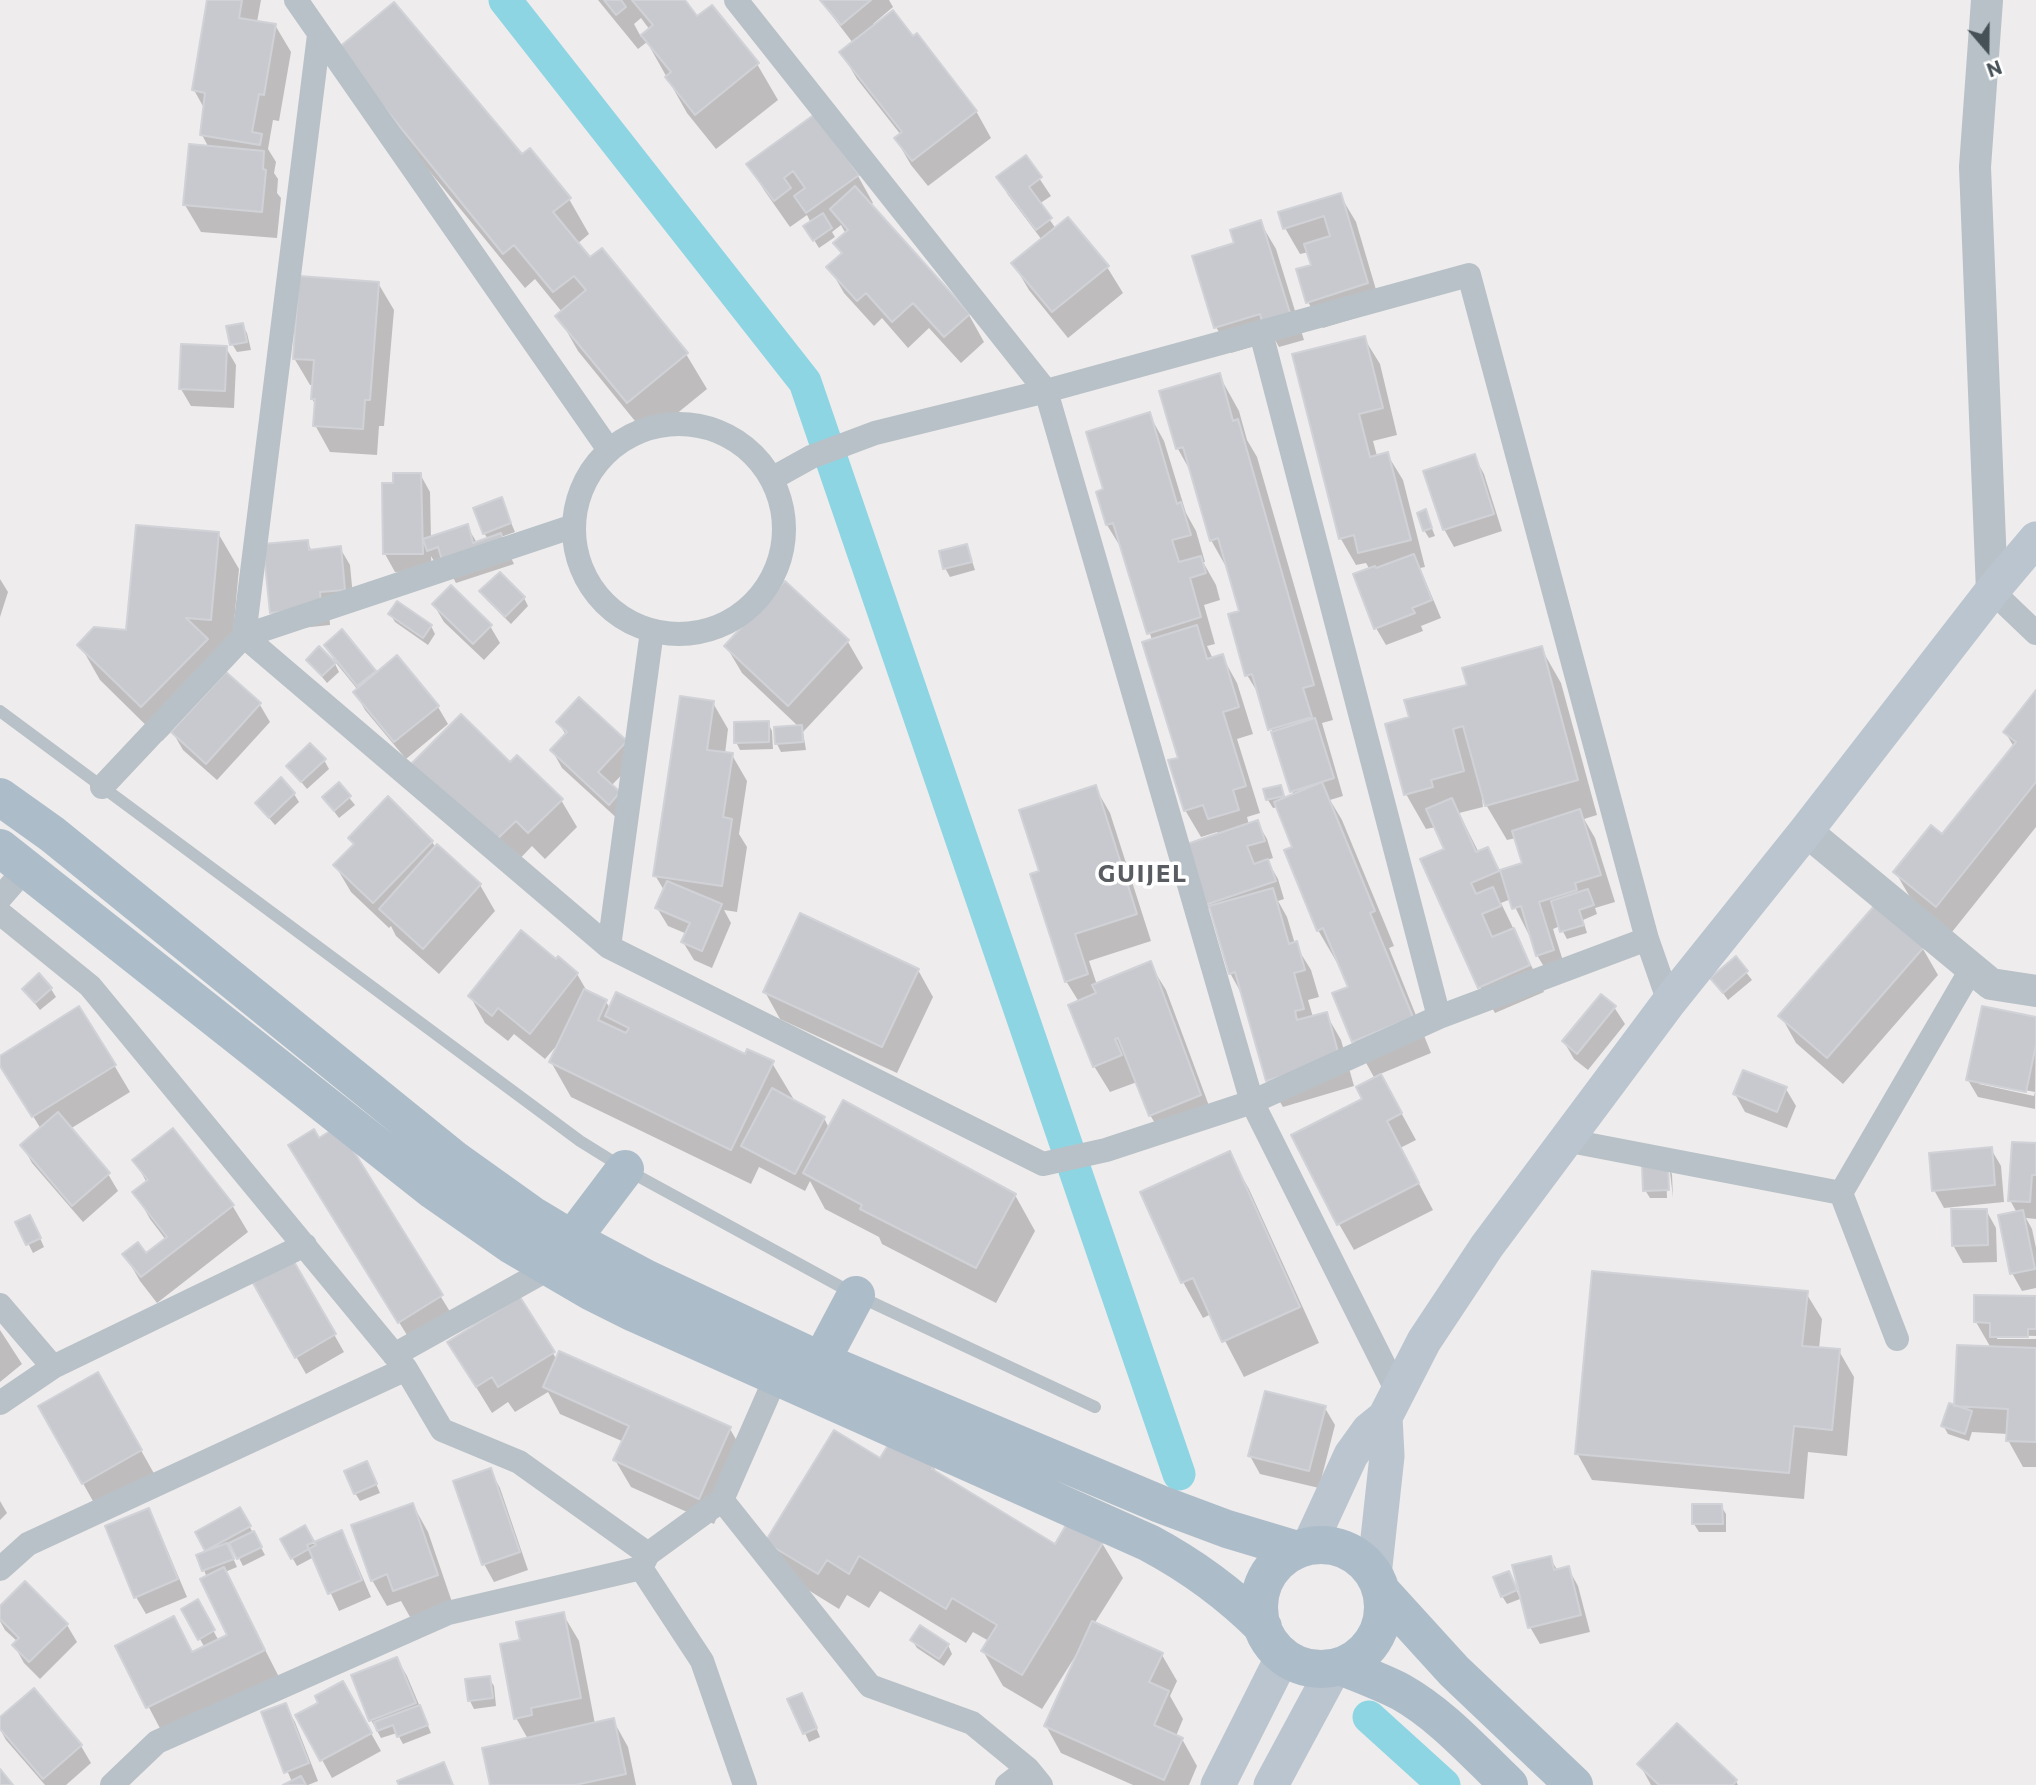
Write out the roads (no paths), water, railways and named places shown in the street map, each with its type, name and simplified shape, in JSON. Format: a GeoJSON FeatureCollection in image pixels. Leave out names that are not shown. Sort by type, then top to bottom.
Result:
{"type":"FeatureCollection","features":[{"type":"Feature","properties":{"kind":"main road"},"geometry":{"type":"LineString","coordinates":[[1218,1785],[1273,1641],[1259,1609],[1261,1591],[1269,1574],[1281,1560],[1303,1548],[1351,1455],[1391,1404],[1424,1341],[1486,1246],[1669,1002],[1992,591],[2036,539]]}},
{"type":"Feature","properties":{"kind":"main road"},"geometry":{"type":"LineString","coordinates":[[0,797],[52,834],[455,1160],[532,1215],[561,1254],[634,1313],[1149,1543],[1210,1579],[1273,1641],[1307,1667],[1337,1667],[1394,1689],[1421,1705],[1509,1785]]}},
{"type":"Feature","properties":{"kind":"main road"},"geometry":{"type":"LineString","coordinates":[[14,858],[434,1191],[500,1238],[647,1279],[821,1361],[1160,1504],[1227,1529],[1303,1548],[1328,1546],[1346,1550],[1362,1560],[1378,1583],[1454,1671],[1574,1785]]}},
{"type":"Feature","properties":{"kind":"main road"},"geometry":{"type":"LineString","coordinates":[[561,1254],[625,1169]]}},
{"type":"Feature","properties":{"kind":"main road"},"geometry":{"type":"LineString","coordinates":[[821,1361],[856,1295]]}},
{"type":"Feature","properties":{"kind":"main road"},"geometry":{"type":"LineString","coordinates":[[1271,1785],[1337,1667],[1357,1658],[1370,1645],[1380,1628],[1383,1611],[1378,1583],[1391,1404]]}},
{"type":"Feature","properties":{"kind":"street"},"geometry":{"type":"LineString","coordinates":[[296,0],[609,450]]}},
{"type":"Feature","properties":{"kind":"street"},"geometry":{"type":"LineString","coordinates":[[736,0],[1046,391],[1252,1102],[1391,1404]]}},
{"type":"Feature","properties":{"kind":"street"},"geometry":{"type":"LineString","coordinates":[[1987,0],[1975,167],[1992,591],[2036,633]]}},
{"type":"Feature","properties":{"kind":"street"},"geometry":{"type":"LineString","coordinates":[[244,636],[319,35]]}},
{"type":"Feature","properties":{"kind":"street"},"geometry":{"type":"LineString","coordinates":[[775,477],[811,457],[875,433],[1046,391],[1469,275],[1647,939],[1669,1002]]}},
{"type":"Feature","properties":{"kind":"street"},"geometry":{"type":"LineString","coordinates":[[1261,333],[1440,1017]]}},
{"type":"Feature","properties":{"kind":"street"},"geometry":{"type":"LineString","coordinates":[[671,424],[705,427],[736,440],[775,477],[785,526],[780,561],[764,592],[739,617],[706,632],[671,635],[653,631],[637,627],[607,608],[586,580],[574,546],[575,511],[587,477],[609,450],[638,432],[671,424]]}},
{"type":"Feature","properties":{"kind":"street"},"geometry":{"type":"LineString","coordinates":[[102,787],[244,636],[574,526]]}},
{"type":"Feature","properties":{"kind":"street"},"geometry":{"type":"LineString","coordinates":[[610,947],[653,631]]}},
{"type":"Feature","properties":{"kind":"street"},"geometry":{"type":"LineString","coordinates":[[244,636],[610,947],[1043,1164],[1106,1150],[1252,1102],[1440,1017],[1647,939]]}},
{"type":"Feature","properties":{"kind":"street"},"geometry":{"type":"LineString","coordinates":[[1806,831],[1991,984],[2036,991]]}},
{"type":"Feature","properties":{"kind":"street"},"geometry":{"type":"LineString","coordinates":[[0,898],[14,858]]}},
{"type":"Feature","properties":{"kind":"street"},"geometry":{"type":"LineString","coordinates":[[0,913],[90,986],[400,1362],[442,1430],[519,1462],[645,1561],[702,1661],[745,1785]]}},
{"type":"Feature","properties":{"kind":"street"},"geometry":{"type":"LineString","coordinates":[[1841,1193],[1972,968]]}},
{"type":"Feature","properties":{"kind":"street"},"geometry":{"type":"LineString","coordinates":[[1566,1140],[1841,1193]]}},
{"type":"Feature","properties":{"kind":"street"},"geometry":{"type":"LineString","coordinates":[[1841,1193],[1897,1339]]}},
{"type":"Feature","properties":{"kind":"street"},"geometry":{"type":"LineString","coordinates":[[0,1403],[53,1367],[305,1245]]}},
{"type":"Feature","properties":{"kind":"street"},"geometry":{"type":"LineString","coordinates":[[0,1569],[28,1544],[400,1362],[561,1254]]}},
{"type":"Feature","properties":{"kind":"street"},"geometry":{"type":"LineString","coordinates":[[0,1305],[53,1367]]}},
{"type":"Feature","properties":{"kind":"street"},"geometry":{"type":"LineString","coordinates":[[112,1785],[157,1742],[448,1613],[645,1561],[722,1500],[776,1377]]}},
{"type":"Feature","properties":{"kind":"street"},"geometry":{"type":"LineString","coordinates":[[722,1500],[870,1686],[972,1723],[1035,1777]]}},
{"type":"Feature","properties":{"kind":"street"},"geometry":{"type":"LineString","coordinates":[[1007,1785],[1035,1777]]}},
{"type":"Feature","properties":{"kind":"lane"},"geometry":{"type":"LineString","coordinates":[[0,711],[541,1113],[625,1169],[856,1295],[1095,1407]]}},
{"type":"Feature","properties":{"kind":"waterway"},"geometry":{"type":"LineString","coordinates":[[505,0],[805,382],[1179,1474]]}},
{"type":"Feature","properties":{"kind":"waterway"},"geometry":{"type":"LineString","coordinates":[[1369,1717],[1444,1785]]}},
{"type":"Feature","properties":{"kind":"district","name":"GUIJEL"},"geometry":{"type":"Point","coordinates":[1143,874]}}]}
